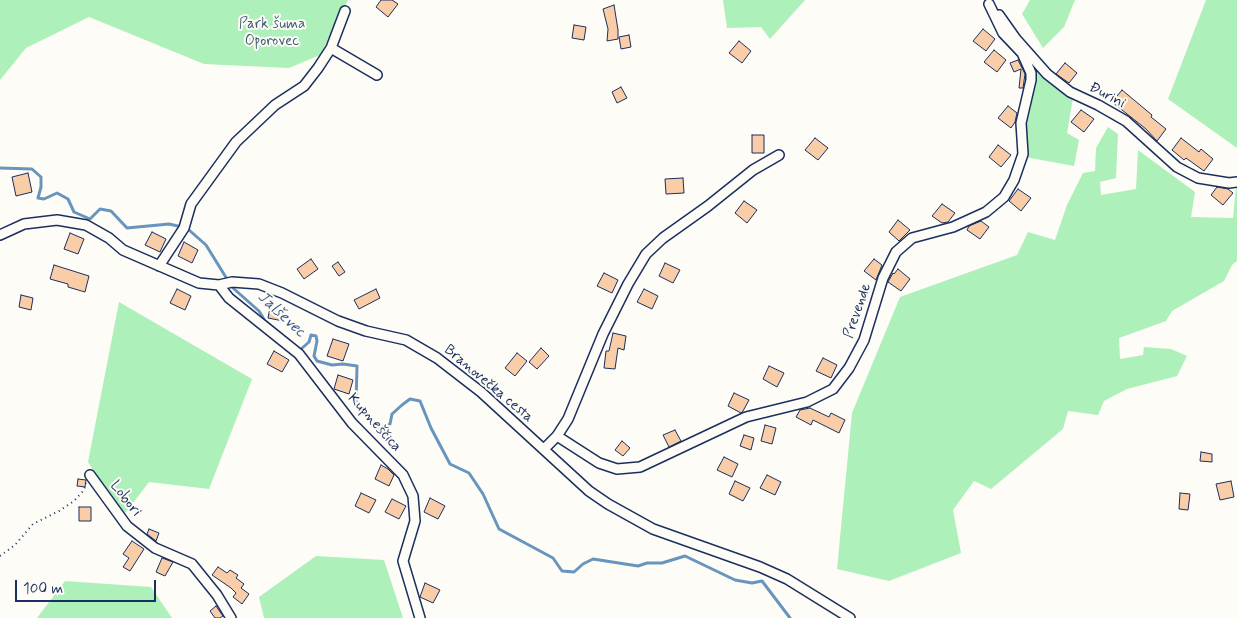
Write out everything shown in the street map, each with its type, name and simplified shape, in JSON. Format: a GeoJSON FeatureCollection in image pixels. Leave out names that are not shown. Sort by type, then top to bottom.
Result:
{"type":"FeatureCollection","features":[{"type":"Feature","properties":{"kind":"street","name":"Đurini"},"geometry":{"type":"LineString","coordinates":[[987,2],[994,8],[1016,40],[1048,74],[1070,92],[1098,105],[1126,122],[1178,167],[1198,178],[1228,183],[1237,182]]}},
{"type":"Feature","properties":{"kind":"street","name":"Prevende"},"geometry":{"type":"LineString","coordinates":[[557,436],[599,463],[617,469],[640,467],[746,417],[807,402],[832,389],[849,368],[864,340],[883,278],[896,252],[912,238],[953,227],[986,212],[1004,197],[1014,180],[1023,154],[1021,123],[1031,73],[1022,53],[1003,33],[987,2]]}},
{"type":"Feature","properties":{"kind":"street"},"geometry":{"type":"LineString","coordinates":[[159,266],[184,228],[191,204],[236,142],[275,105],[304,86],[318,68],[330,48],[345,11]]}},
{"type":"Feature","properties":{"kind":"street"},"geometry":{"type":"LineString","coordinates":[[330,48],[377,75]]}},
{"type":"Feature","properties":{"kind":"street"},"geometry":{"type":"LineString","coordinates":[[544,449],[557,436],[568,419],[603,334],[628,284],[646,254],[663,238],[708,206],[753,170],[779,155]]}},
{"type":"Feature","properties":{"kind":"street","name":"Branovečka cesta"},"geometry":{"type":"LineString","coordinates":[[0,235],[24,224],[58,220],[86,225],[109,238],[123,250],[199,283],[259,284],[282,293],[338,321],[366,331],[406,340],[437,358],[481,392],[589,490],[608,504],[653,529],[760,567],[787,580],[850,618]]}},
{"type":"Feature","properties":{"kind":"street","name":"Kupneščica"},"geometry":{"type":"LineString","coordinates":[[225,284],[229,298],[299,354],[352,423],[403,476],[413,496],[415,520],[403,561],[420,618]]}},
{"type":"Feature","properties":{"kind":"street","name":"Lobori"},"geometry":{"type":"LineString","coordinates":[[90,475],[127,526],[155,548],[192,564],[217,595],[232,618]]}},
{"type":"Feature","properties":{"kind":"path","name":"Lobori"},"geometry":{"type":"LineString","coordinates":[[0,556],[15,544],[33,524],[74,501],[84,490],[90,475]]}},
{"type":"Feature","properties":{"kind":"green space","name":"Park šuma Oporovec"},"geometry":{"type":"Polygon","coordinates":[[[0,0],[348,0],[320,55],[289,68],[204,64],[89,17],[26,48],[0,80],[0,0]]]}},
{"type":"Feature","properties":{"kind":"green space"},"geometry":{"type":"Polygon","coordinates":[[[723,0],[805,0],[770,39],[761,27],[727,28],[723,0]]]}},
{"type":"Feature","properties":{"kind":"green space"},"geometry":{"type":"Polygon","coordinates":[[[1030,0],[1075,0],[1064,27],[1043,48],[1022,14],[1030,0]]]}},
{"type":"Feature","properties":{"kind":"green space"},"geometry":{"type":"Polygon","coordinates":[[[1206,0],[1237,0],[1237,148],[1168,99],[1206,0]]]}},
{"type":"Feature","properties":{"kind":"green space"},"geometry":{"type":"Polygon","coordinates":[[[1036,68],[1073,98],[1067,133],[1079,140],[1074,166],[1025,157],[1025,133],[1036,68]]]}},
{"type":"Feature","properties":{"kind":"green space"},"geometry":{"type":"Polygon","coordinates":[[[1108,127],[1118,134],[1116,178],[1100,182],[1101,195],[1136,189],[1138,150],[1195,192],[1191,217],[1233,218],[1237,187],[1237,261],[1232,265],[1224,281],[1172,311],[1166,321],[1119,338],[1120,359],[1143,355],[1144,347],[1171,349],[1187,356],[1177,376],[1127,389],[1104,401],[1098,415],[1068,411],[1063,429],[991,489],[974,481],[953,510],[961,553],[889,581],[837,569],[852,413],[900,297],[1017,255],[1028,232],[1055,240],[1067,205],[1083,173],[1095,171],[1096,148],[1108,127]]]}},
{"type":"Feature","properties":{"kind":"green space"},"geometry":{"type":"Polygon","coordinates":[[[119,302],[252,379],[209,489],[149,482],[123,516],[88,462],[119,302]]]}},
{"type":"Feature","properties":{"kind":"green space"},"geometry":{"type":"Polygon","coordinates":[[[316,556],[384,560],[403,618],[264,618],[259,597],[316,556]]]}},
{"type":"Feature","properties":{"kind":"green space"},"geometry":{"type":"Polygon","coordinates":[[[65,581],[151,587],[172,618],[37,618],[65,581]]]}},
{"type":"Feature","properties":{"kind":"building"},"geometry":{"type":"Polygon","coordinates":[[[381,0],[392,0],[398,4],[388,17],[376,7],[381,0]]]}},
{"type":"Feature","properties":{"kind":"building"},"geometry":{"type":"Polygon","coordinates":[[[614,5],[618,39],[607,41],[608,29],[603,9],[614,5]]]}},
{"type":"Feature","properties":{"kind":"building"},"geometry":{"type":"Polygon","coordinates":[[[574,25],[586,27],[584,40],[572,38],[574,25]]]}},
{"type":"Feature","properties":{"kind":"building"},"geometry":{"type":"Polygon","coordinates":[[[983,29],[995,39],[986,51],[973,41],[983,29]]]}},
{"type":"Feature","properties":{"kind":"building"},"geometry":{"type":"Polygon","coordinates":[[[629,35],[631,47],[621,49],[619,37],[629,35]]]}},
{"type":"Feature","properties":{"kind":"building"},"geometry":{"type":"Polygon","coordinates":[[[739,41],[751,51],[742,63],[729,53],[739,41]]]}},
{"type":"Feature","properties":{"kind":"building"},"geometry":{"type":"Polygon","coordinates":[[[994,50],[1006,60],[997,72],[984,62],[994,50]]]}},
{"type":"Feature","properties":{"kind":"building"},"geometry":{"type":"Polygon","coordinates":[[[1018,60],[1025,74],[1023,88],[1019,88],[1021,69],[1014,72],[1010,63],[1018,60]]]}},
{"type":"Feature","properties":{"kind":"building"},"geometry":{"type":"Polygon","coordinates":[[[1065,63],[1077,73],[1069,83],[1056,74],[1065,63]]]}},
{"type":"Feature","properties":{"kind":"building"},"geometry":{"type":"Polygon","coordinates":[[[621,87],[627,98],[617,103],[612,92],[621,87]]]}},
{"type":"Feature","properties":{"kind":"building"},"geometry":{"type":"Polygon","coordinates":[[[1122,90],[1166,129],[1157,141],[1146,129],[1112,102],[1122,90]]]}},
{"type":"Feature","properties":{"kind":"building"},"geometry":{"type":"Polygon","coordinates":[[[1008,106],[1017,113],[1011,128],[998,118],[1008,106]]]}},
{"type":"Feature","properties":{"kind":"building"},"geometry":{"type":"Polygon","coordinates":[[[1081,110],[1094,119],[1084,132],[1071,122],[1081,110]]]}},
{"type":"Feature","properties":{"kind":"building"},"geometry":{"type":"Polygon","coordinates":[[[752,135],[764,135],[764,153],[752,153],[752,135]]]}},
{"type":"Feature","properties":{"kind":"building"},"geometry":{"type":"Polygon","coordinates":[[[815,138],[828,148],[818,160],[805,150],[815,138]]]}},
{"type":"Feature","properties":{"kind":"building"},"geometry":{"type":"Polygon","coordinates":[[[1181,138],[1199,152],[1201,149],[1213,159],[1204,171],[1186,158],[1184,160],[1172,150],[1181,138]]]}},
{"type":"Feature","properties":{"kind":"building"},"geometry":{"type":"Polygon","coordinates":[[[998,145],[1011,155],[1001,167],[989,157],[998,145]]]}},
{"type":"Feature","properties":{"kind":"building"},"geometry":{"type":"Polygon","coordinates":[[[28,173],[32,192],[16,196],[12,177],[28,173]]]}},
{"type":"Feature","properties":{"kind":"building"},"geometry":{"type":"Polygon","coordinates":[[[683,178],[684,193],[666,194],[665,179],[683,178]]]}},
{"type":"Feature","properties":{"kind":"building"},"geometry":{"type":"Polygon","coordinates":[[[1217,187],[1228,189],[1233,193],[1223,205],[1211,195],[1217,187]]]}},
{"type":"Feature","properties":{"kind":"building"},"geometry":{"type":"Polygon","coordinates":[[[1018,189],[1031,198],[1021,211],[1009,201],[1018,189]]]}},
{"type":"Feature","properties":{"kind":"building"},"geometry":{"type":"Polygon","coordinates":[[[744,201],[757,210],[747,223],[735,213],[744,201]]]}},
{"type":"Feature","properties":{"kind":"building"},"geometry":{"type":"Polygon","coordinates":[[[942,204],[955,213],[948,222],[942,223],[932,216],[942,204]]]}},
{"type":"Feature","properties":{"kind":"building"},"geometry":{"type":"Polygon","coordinates":[[[898,220],[910,230],[899,241],[889,232],[898,220]]]}},
{"type":"Feature","properties":{"kind":"building"},"geometry":{"type":"Polygon","coordinates":[[[981,221],[989,227],[980,239],[967,230],[969,226],[981,221]]]}},
{"type":"Feature","properties":{"kind":"building"},"geometry":{"type":"Polygon","coordinates":[[[152,232],[166,239],[160,252],[145,245],[152,232]]]}},
{"type":"Feature","properties":{"kind":"building"},"geometry":{"type":"Polygon","coordinates":[[[70,233],[84,239],[78,254],[64,249],[70,233]]]}},
{"type":"Feature","properties":{"kind":"building"},"geometry":{"type":"Polygon","coordinates":[[[184,242],[198,250],[192,263],[178,256],[184,242]]]}},
{"type":"Feature","properties":{"kind":"building"},"geometry":{"type":"Polygon","coordinates":[[[311,259],[318,269],[304,279],[297,269],[311,259]]]}},
{"type":"Feature","properties":{"kind":"building"},"geometry":{"type":"Polygon","coordinates":[[[874,259],[882,265],[876,280],[864,271],[874,259]]]}},
{"type":"Feature","properties":{"kind":"building"},"geometry":{"type":"Polygon","coordinates":[[[338,262],[345,272],[339,276],[332,266],[338,262]]]}},
{"type":"Feature","properties":{"kind":"building"},"geometry":{"type":"Polygon","coordinates":[[[665,263],[680,270],[673,283],[659,276],[665,263]]]}},
{"type":"Feature","properties":{"kind":"building"},"geometry":{"type":"Polygon","coordinates":[[[54,265],[89,276],[85,292],[68,287],[68,284],[50,279],[54,265]]]}},
{"type":"Feature","properties":{"kind":"building"},"geometry":{"type":"Polygon","coordinates":[[[898,269],[910,279],[901,291],[888,282],[893,273],[898,269]]]}},
{"type":"Feature","properties":{"kind":"building"},"geometry":{"type":"Polygon","coordinates":[[[604,273],[618,280],[612,293],[597,286],[604,273]]]}},
{"type":"Feature","properties":{"kind":"building"},"geometry":{"type":"Polygon","coordinates":[[[177,289],[191,296],[185,310],[170,303],[177,289]]]}},
{"type":"Feature","properties":{"kind":"building"},"geometry":{"type":"Polygon","coordinates":[[[376,289],[380,298],[359,309],[354,300],[376,289]]]}},
{"type":"Feature","properties":{"kind":"building"},"geometry":{"type":"Polygon","coordinates":[[[644,289],[658,296],[652,309],[637,302],[644,289]]]}},
{"type":"Feature","properties":{"kind":"building"},"geometry":{"type":"Polygon","coordinates":[[[21,295],[33,298],[31,310],[19,307],[21,295]]]}},
{"type":"Feature","properties":{"kind":"building"},"geometry":{"type":"Polygon","coordinates":[[[270,308],[285,310],[283,321],[268,318],[270,308]]]}},
{"type":"Feature","properties":{"kind":"building"},"geometry":{"type":"Polygon","coordinates":[[[613,333],[626,336],[624,350],[618,348],[615,369],[604,368],[606,351],[609,351],[613,333]]]}},
{"type":"Feature","properties":{"kind":"building"},"geometry":{"type":"Polygon","coordinates":[[[333,339],[349,344],[343,361],[327,356],[333,339]]]}},
{"type":"Feature","properties":{"kind":"building"},"geometry":{"type":"Polygon","coordinates":[[[541,348],[549,356],[537,369],[529,362],[541,348]]]}},
{"type":"Feature","properties":{"kind":"building"},"geometry":{"type":"Polygon","coordinates":[[[274,351],[289,360],[282,372],[267,364],[274,351]]]}},
{"type":"Feature","properties":{"kind":"building"},"geometry":{"type":"Polygon","coordinates":[[[517,353],[527,361],[515,376],[505,368],[517,353]]]}},
{"type":"Feature","properties":{"kind":"building"},"geometry":{"type":"Polygon","coordinates":[[[823,358],[837,365],[831,378],[816,371],[823,358]]]}},
{"type":"Feature","properties":{"kind":"building"},"geometry":{"type":"Polygon","coordinates":[[[769,366],[784,373],[777,387],[763,379],[769,366]]]}},
{"type":"Feature","properties":{"kind":"building"},"geometry":{"type":"Polygon","coordinates":[[[338,375],[353,380],[349,394],[334,389],[338,375]]]}},
{"type":"Feature","properties":{"kind":"building"},"geometry":{"type":"Polygon","coordinates":[[[734,393],[749,400],[741,413],[728,406],[734,393]]]}},
{"type":"Feature","properties":{"kind":"building"},"geometry":{"type":"Polygon","coordinates":[[[810,408],[829,417],[831,413],[845,420],[839,433],[813,420],[811,425],[796,417],[800,410],[810,408]]]}},
{"type":"Feature","properties":{"kind":"building"},"geometry":{"type":"Polygon","coordinates":[[[765,425],[776,428],[772,444],[761,441],[765,425]]]}},
{"type":"Feature","properties":{"kind":"building"},"geometry":{"type":"Polygon","coordinates":[[[675,430],[681,441],[669,447],[663,435],[675,430]]]}},
{"type":"Feature","properties":{"kind":"building"},"geometry":{"type":"Polygon","coordinates":[[[744,435],[754,438],[751,450],[740,446],[744,435]]]}},
{"type":"Feature","properties":{"kind":"building"},"geometry":{"type":"Polygon","coordinates":[[[622,441],[630,448],[623,456],[615,450],[622,441]]]}},
{"type":"Feature","properties":{"kind":"building"},"geometry":{"type":"Polygon","coordinates":[[[1201,452],[1212,454],[1212,462],[1200,461],[1201,452]]]}},
{"type":"Feature","properties":{"kind":"building"},"geometry":{"type":"Polygon","coordinates":[[[724,457],[738,464],[732,477],[717,470],[724,457]]]}},
{"type":"Feature","properties":{"kind":"building"},"geometry":{"type":"Polygon","coordinates":[[[381,465],[394,475],[389,486],[375,479],[381,465]]]}},
{"type":"Feature","properties":{"kind":"building"},"geometry":{"type":"Polygon","coordinates":[[[767,475],[781,482],[775,495],[760,488],[767,475]]]}},
{"type":"Feature","properties":{"kind":"building"},"geometry":{"type":"Polygon","coordinates":[[[78,479],[86,480],[85,487],[77,486],[78,479]]]}},
{"type":"Feature","properties":{"kind":"building"},"geometry":{"type":"Polygon","coordinates":[[[735,481],[750,488],[743,501],[729,494],[735,481]]]}},
{"type":"Feature","properties":{"kind":"building"},"geometry":{"type":"Polygon","coordinates":[[[1231,481],[1234,497],[1220,500],[1216,484],[1231,481]]]}},
{"type":"Feature","properties":{"kind":"building"},"geometry":{"type":"Polygon","coordinates":[[[361,493],[376,500],[369,513],[355,506],[361,493]]]}},
{"type":"Feature","properties":{"kind":"building"},"geometry":{"type":"Polygon","coordinates":[[[1180,493],[1190,494],[1188,510],[1179,509],[1180,493]]]}},
{"type":"Feature","properties":{"kind":"building"},"geometry":{"type":"Polygon","coordinates":[[[430,498],[445,506],[438,519],[424,512],[430,498]]]}},
{"type":"Feature","properties":{"kind":"building"},"geometry":{"type":"Polygon","coordinates":[[[392,499],[406,506],[399,519],[385,512],[392,499]]]}},
{"type":"Feature","properties":{"kind":"building"},"geometry":{"type":"Polygon","coordinates":[[[79,507],[91,507],[91,521],[79,521],[79,507]]]}},
{"type":"Feature","properties":{"kind":"building"},"geometry":{"type":"Polygon","coordinates":[[[149,529],[159,533],[156,541],[147,534],[149,529]]]}},
{"type":"Feature","properties":{"kind":"building"},"geometry":{"type":"Polygon","coordinates":[[[132,541],[144,549],[130,571],[123,567],[129,558],[123,554],[132,541]]]}},
{"type":"Feature","properties":{"kind":"building"},"geometry":{"type":"Polygon","coordinates":[[[162,558],[173,562],[165,576],[156,572],[162,558]]]}},
{"type":"Feature","properties":{"kind":"building"},"geometry":{"type":"Polygon","coordinates":[[[218,567],[227,573],[230,570],[238,575],[236,578],[244,584],[241,588],[249,594],[242,604],[233,597],[236,593],[231,588],[212,575],[218,567]]]}},
{"type":"Feature","properties":{"kind":"building"},"geometry":{"type":"Polygon","coordinates":[[[425,583],[440,590],[433,603],[420,597],[425,583]]]}},
{"type":"Feature","properties":{"kind":"building"},"geometry":{"type":"Polygon","coordinates":[[[216,606],[223,616],[220,618],[215,618],[210,611],[216,606]]]}},
{"type":"Feature","properties":{"kind":"waterway","name":"Jalševec"},"geometry":{"type":"LineString","coordinates":[[0,168],[32,169],[41,177],[38,198],[44,199],[57,193],[68,199],[74,212],[90,219],[100,209],[111,211],[127,228],[169,224],[182,227]]}},
{"type":"Feature","properties":{"kind":"waterway","name":"Jalševec"},"geometry":{"type":"LineString","coordinates":[[189,230],[206,245],[227,279]]}},
{"type":"Feature","properties":{"kind":"waterway","name":"Jalševec"},"geometry":{"type":"LineString","coordinates":[[233,288],[259,311],[265,321],[289,341]]}},
{"type":"Feature","properties":{"kind":"waterway","name":"Jalševec"},"geometry":{"type":"LineString","coordinates":[[298,348],[300,350],[309,342],[311,335],[316,336],[314,356],[317,361],[332,365],[357,366],[356,403],[367,415],[372,426],[382,429],[390,424],[392,414],[410,399],[420,401],[431,428],[450,464],[469,473],[483,494],[499,529],[553,558],[562,571],[574,572],[583,564],[593,559],[638,566],[647,563],[662,563],[685,556],[735,580],[752,583],[762,581],[790,618]]}}]}
